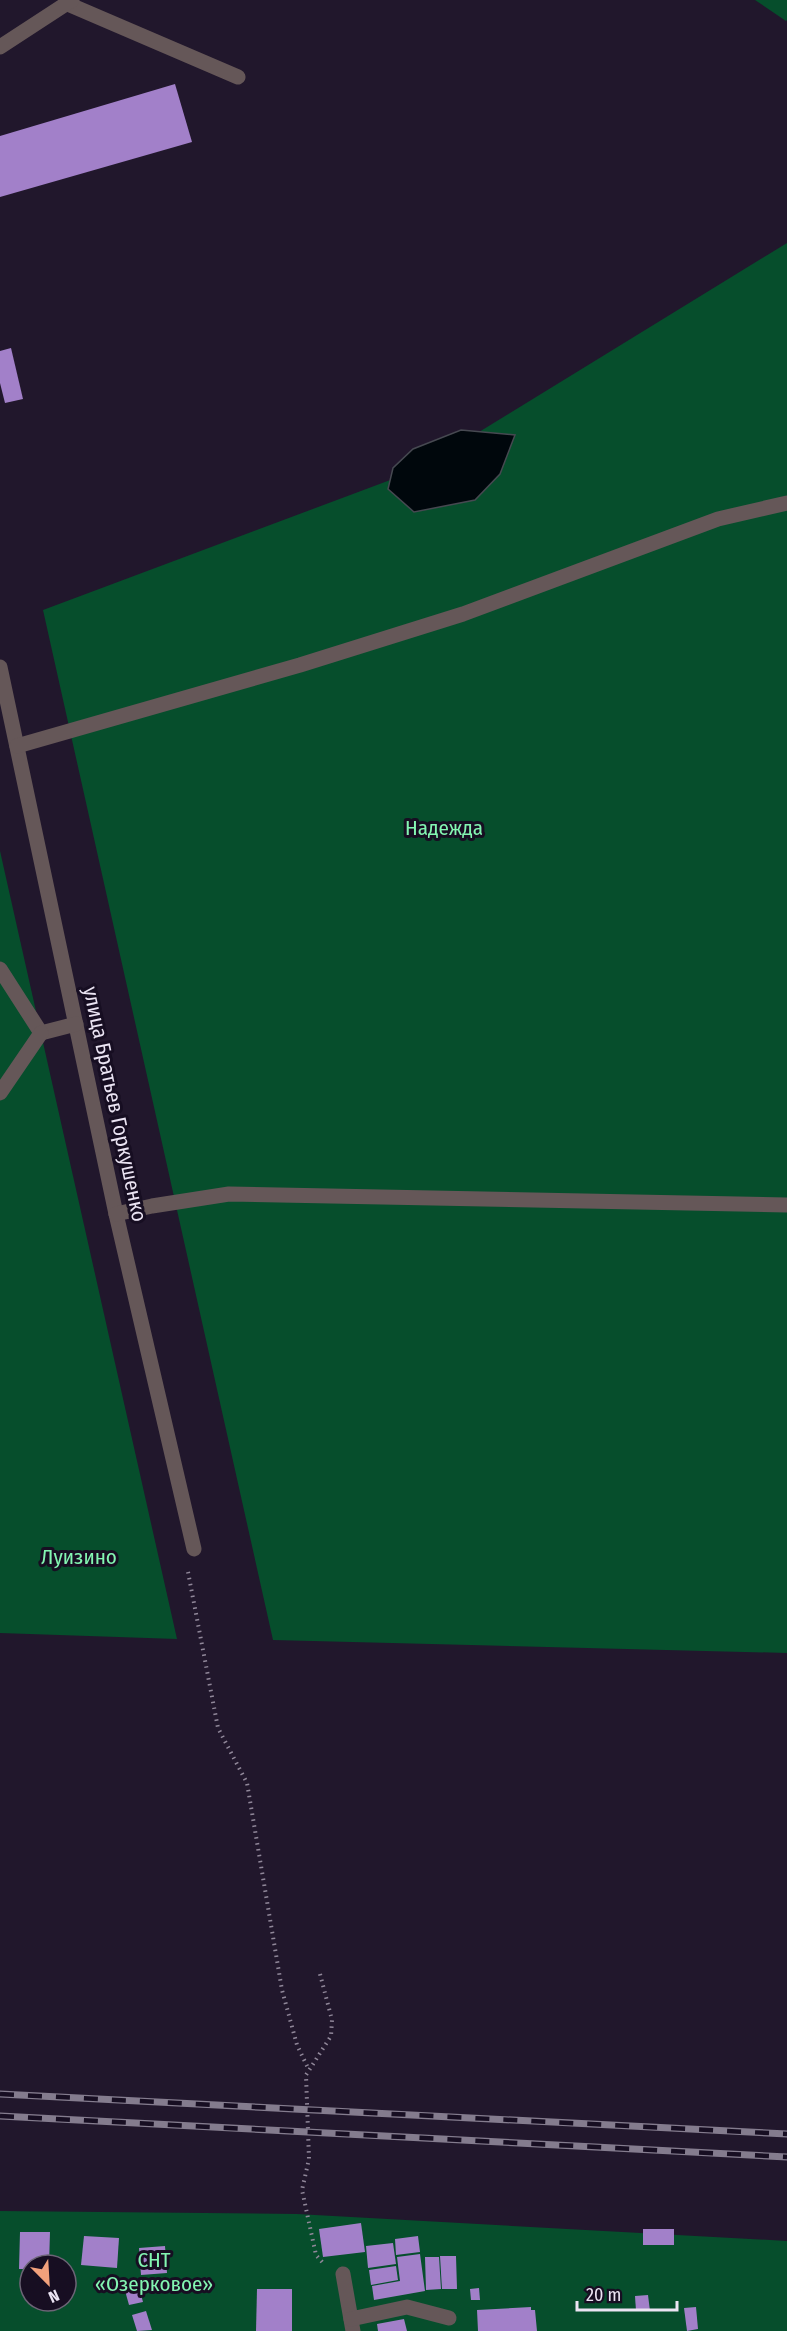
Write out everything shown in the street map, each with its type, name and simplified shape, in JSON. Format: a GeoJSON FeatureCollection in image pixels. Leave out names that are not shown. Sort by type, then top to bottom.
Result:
{"type":"FeatureCollection","features":[{"type":"Feature","properties":{"kind":"street"},"geometry":{"type":"LineString","coordinates":[[0,47],[70,2],[238,77]]}},
{"type":"Feature","properties":{"kind":"street"},"geometry":{"type":"LineString","coordinates":[[17,746],[463,614],[718,519],[787,503]]}},
{"type":"Feature","properties":{"kind":"street","name":"улица Братьев Горкушенко"},"geometry":{"type":"LineString","coordinates":[[0,668],[116,1214],[194,1549]]}},
{"type":"Feature","properties":{"kind":"street"},"geometry":{"type":"LineString","coordinates":[[0,969],[41,1033]]}},
{"type":"Feature","properties":{"kind":"street"},"geometry":{"type":"LineString","coordinates":[[0,1093],[41,1033],[76,1024]]}},
{"type":"Feature","properties":{"kind":"street"},"geometry":{"type":"LineString","coordinates":[[116,1214],[229,1194],[787,1204]]}},
{"type":"Feature","properties":{"kind":"street"},"geometry":{"type":"LineString","coordinates":[[343,2274],[352,2325],[407,2307],[449,2318]]}},
{"type":"Feature","properties":{"kind":"path"},"geometry":{"type":"LineString","coordinates":[[194,1549],[188,1570],[218,1728],[247,1783],[282,1990],[297,2045],[308,2068]]}},
{"type":"Feature","properties":{"kind":"path"},"geometry":{"type":"LineString","coordinates":[[320,1974],[332,2020],[331,2036],[308,2068],[306,2075],[309,2159],[302,2190],[316,2255],[329,2270],[343,2274]]}},
{"type":"Feature","properties":{"kind":"green space"},"geometry":{"type":"Polygon","coordinates":[[[755,0],[787,0],[787,20],[786,21],[755,0]]]}},
{"type":"Feature","properties":{"kind":"green space","name":"Надежда"},"geometry":{"type":"Polygon","coordinates":[[[787,243],[787,1653],[273,1640],[43,610],[417,470],[787,243]]]}},
{"type":"Feature","properties":{"kind":"green space","name":"Луизино"},"geometry":{"type":"Polygon","coordinates":[[[0,851],[177,1639],[0,1633],[0,851]]]}},
{"type":"Feature","properties":{"kind":"green space","name":"СНТ «Озерковое»"},"geometry":{"type":"Polygon","coordinates":[[[0,2211],[297,2214],[787,2241],[787,2331],[0,2331],[0,2211]]]}},
{"type":"Feature","properties":{"kind":"shaded area"},"geometry":{"type":"Polygon","coordinates":[[[461,430],[515,435],[500,474],[475,500],[414,512],[388,489],[393,468],[413,449],[461,430]]]}},
{"type":"Feature","properties":{"kind":"building"},"geometry":{"type":"Polygon","coordinates":[[[175,84],[192,142],[0,197],[0,136],[175,84]]]}},
{"type":"Feature","properties":{"kind":"building"},"geometry":{"type":"Polygon","coordinates":[[[11,348],[23,399],[5,403],[0,383],[0,351],[11,348]]]}},
{"type":"Feature","properties":{"kind":"building"},"geometry":{"type":"Polygon","coordinates":[[[361,2223],[365,2252],[323,2257],[319,2229],[361,2223]]]}},
{"type":"Feature","properties":{"kind":"building"},"geometry":{"type":"Polygon","coordinates":[[[643,2229],[674,2229],[674,2245],[643,2245],[643,2229]]]}},
{"type":"Feature","properties":{"kind":"building"},"geometry":{"type":"Polygon","coordinates":[[[20,2232],[50,2232],[49,2253],[19,2253],[20,2232]]]}},
{"type":"Feature","properties":{"kind":"building"},"geometry":{"type":"Polygon","coordinates":[[[84,2236],[119,2238],[117,2268],[81,2265],[84,2236]]]}},
{"type":"Feature","properties":{"kind":"building"},"geometry":{"type":"Polygon","coordinates":[[[418,2236],[420,2252],[396,2255],[395,2239],[418,2236]]]}},
{"type":"Feature","properties":{"kind":"building"},"geometry":{"type":"Polygon","coordinates":[[[393,2243],[396,2264],[368,2268],[366,2246],[393,2243]]]}},
{"type":"Feature","properties":{"kind":"building"},"geometry":{"type":"Polygon","coordinates":[[[165,2246],[167,2273],[141,2275],[139,2248],[165,2246]]]}},
{"type":"Feature","properties":{"kind":"building"},"geometry":{"type":"Polygon","coordinates":[[[420,2254],[425,2291],[374,2300],[372,2286],[400,2281],[397,2257],[420,2254]]]}},
{"type":"Feature","properties":{"kind":"building"},"geometry":{"type":"Polygon","coordinates":[[[440,2256],[456,2256],[457,2289],[442,2289],[440,2256]]]}},
{"type":"Feature","properties":{"kind":"building"},"geometry":{"type":"Polygon","coordinates":[[[425,2257],[439,2257],[441,2289],[426,2290],[425,2257]]]}},
{"type":"Feature","properties":{"kind":"building"},"geometry":{"type":"Polygon","coordinates":[[[396,2266],[398,2280],[371,2285],[369,2270],[396,2266]]]}},
{"type":"Feature","properties":{"kind":"building"},"geometry":{"type":"Polygon","coordinates":[[[138,2283],[143,2302],[129,2305],[124,2287],[138,2283]]]}},
{"type":"Feature","properties":{"kind":"building"},"geometry":{"type":"Polygon","coordinates":[[[479,2288],[480,2300],[471,2300],[470,2289],[479,2288]]]}},
{"type":"Feature","properties":{"kind":"building"},"geometry":{"type":"Polygon","coordinates":[[[257,2289],[292,2289],[292,2331],[256,2331],[257,2289]]]}},
{"type":"Feature","properties":{"kind":"building"},"geometry":{"type":"Polygon","coordinates":[[[648,2295],[650,2311],[636,2311],[635,2296],[648,2295]]]}},
{"type":"Feature","properties":{"kind":"building"},"geometry":{"type":"Polygon","coordinates":[[[531,2307],[531,2310],[535,2310],[537,2331],[478,2331],[477,2310],[531,2307]]]}},
{"type":"Feature","properties":{"kind":"building"},"geometry":{"type":"Polygon","coordinates":[[[696,2307],[698,2329],[687,2331],[684,2308],[696,2307]]]}},
{"type":"Feature","properties":{"kind":"building"},"geometry":{"type":"Polygon","coordinates":[[[146,2311],[152,2330],[137,2331],[132,2315],[146,2311]]]}},
{"type":"Feature","properties":{"kind":"building"},"geometry":{"type":"Polygon","coordinates":[[[404,2319],[407,2331],[378,2331],[377,2324],[404,2319]]]}},
{"type":"Feature","properties":{"kind":"railway"},"geometry":{"type":"LineString","coordinates":[[0,2094],[787,2134]]}},
{"type":"Feature","properties":{"kind":"railway"},"geometry":{"type":"LineString","coordinates":[[0,2116],[787,2157]]}}]}
